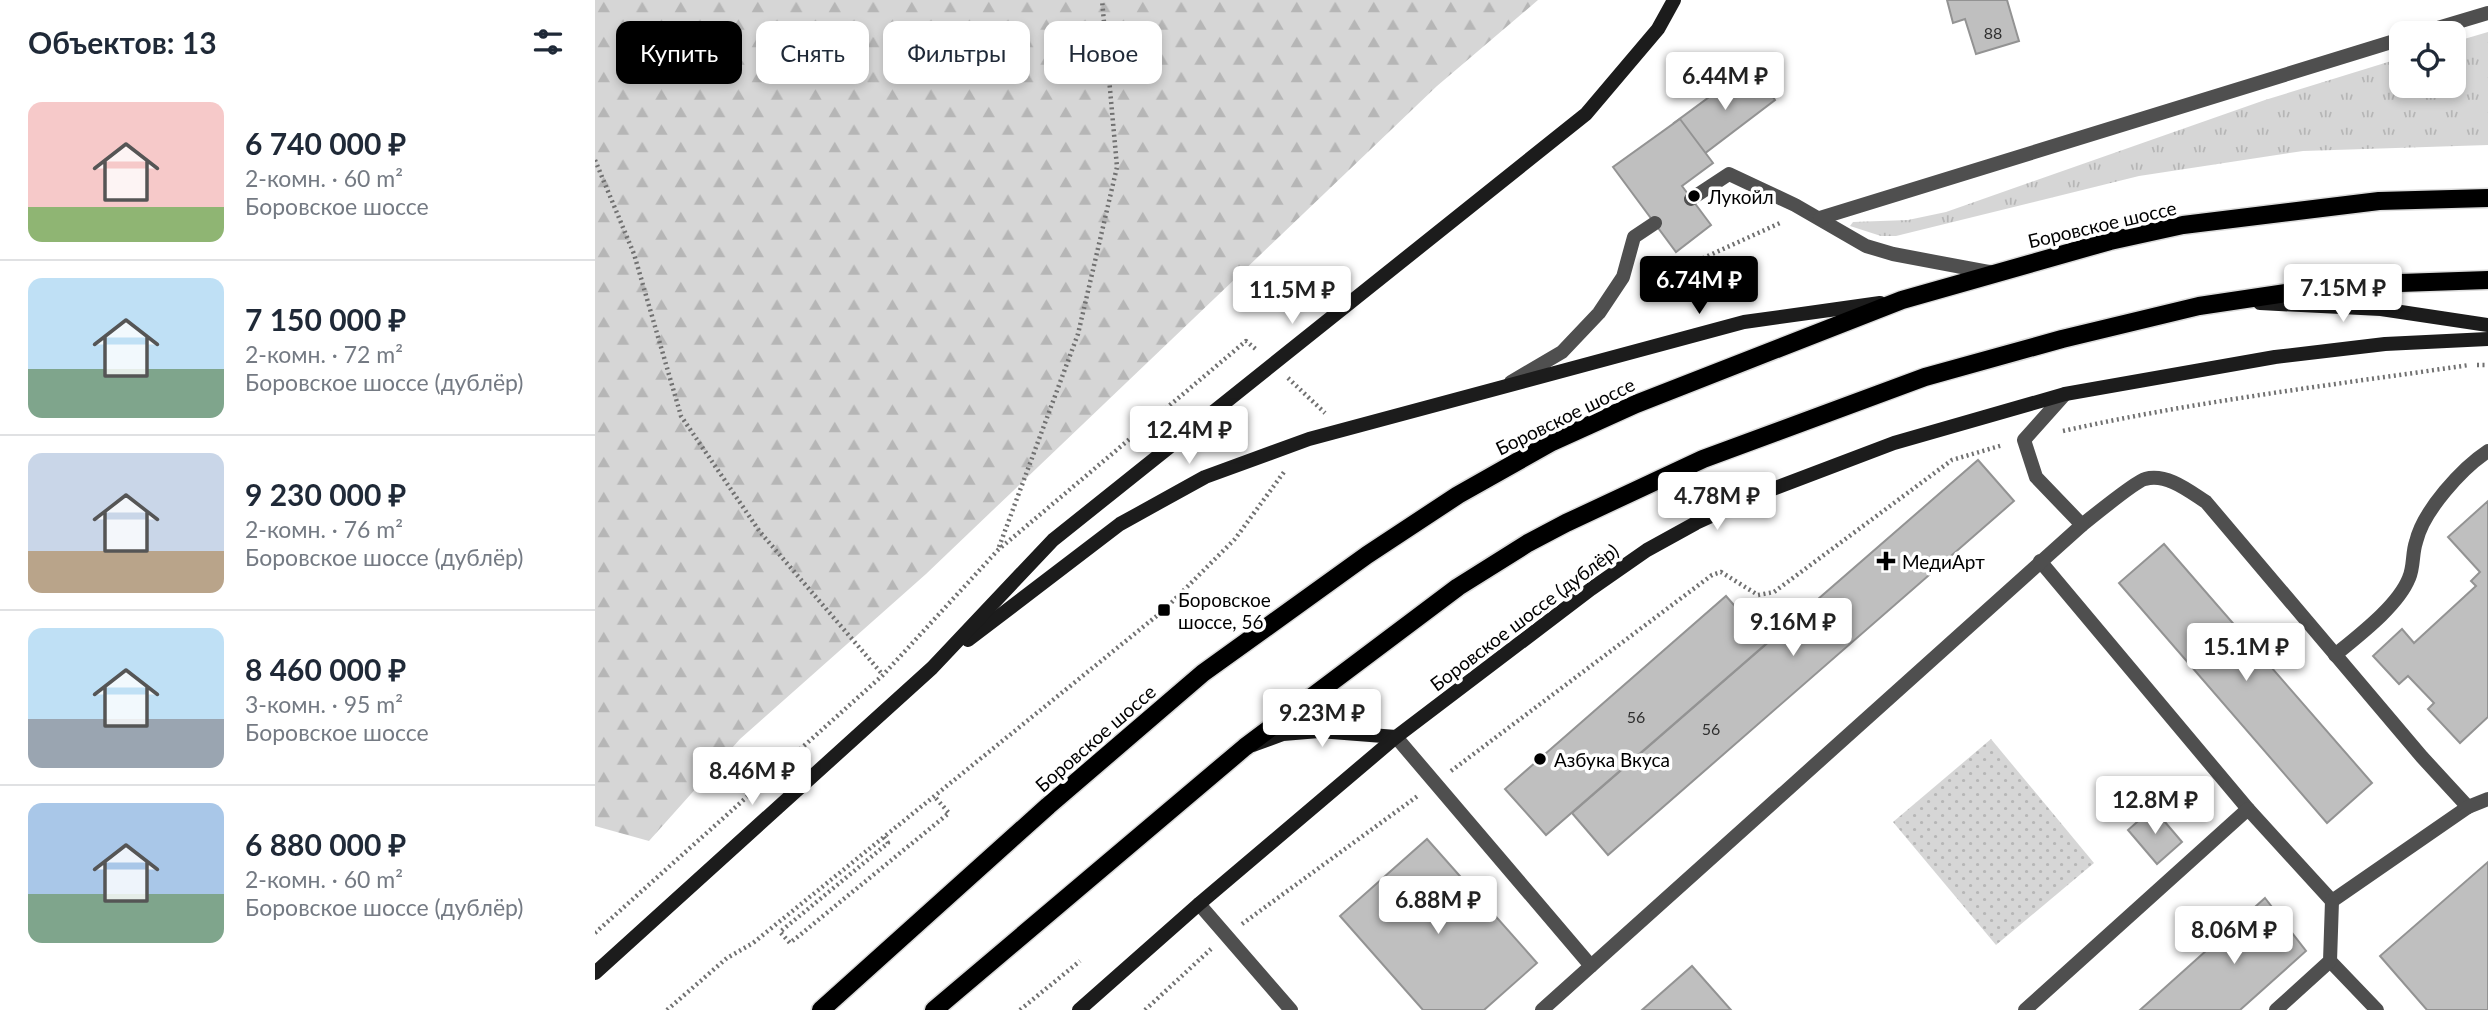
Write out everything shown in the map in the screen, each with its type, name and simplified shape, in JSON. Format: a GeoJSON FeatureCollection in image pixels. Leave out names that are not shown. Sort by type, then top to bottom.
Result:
{"type":"FeatureCollection","features":[{"type":"Feature","properties":{"kind":"main road","name":"Боровское шоссе"},"geometry":{"type":"LineString","coordinates":[[821,1010],[1048,806],[1203,673],[1367,555],[1458,495],[1552,442],[1636,404],[1902,300],[2110,241],[2183,225],[2379,201],[2488,198]]}},
{"type":"Feature","properties":{"kind":"main road"},"geometry":{"type":"LineString","coordinates":[[934,1010],[1245,747],[1458,587],[1566,523],[1703,459],[1924,377],[2130,321],[2199,306],[2286,293],[2371,284],[2488,280]]}},
{"type":"Feature","properties":{"kind":"street"},"geometry":{"type":"LineString","coordinates":[[595,972],[932,668],[1053,540],[1586,114],[1658,29],[1674,0]]}},
{"type":"Feature","properties":{"kind":"street"},"geometry":{"type":"LineString","coordinates":[[932,668],[1120,524],[1205,477],[1309,439],[1744,322],[1902,300]]}},
{"type":"Feature","properties":{"kind":"street"},"geometry":{"type":"LineString","coordinates":[[2199,306],[2277,303],[2381,309],[2488,325]]}},
{"type":"Feature","properties":{"kind":"street","name":"Боровское шоссе (дублёр)"},"geometry":{"type":"LineString","coordinates":[[1079,1010],[1396,737],[1591,589],[1647,550],[1696,523],[1757,495],[1894,443],[2065,394],[2276,357],[2385,344],[2488,339]]}},
{"type":"Feature","properties":{"kind":"street"},"geometry":{"type":"LineString","coordinates":[[1245,747],[1283,734],[1319,732],[1396,737]]}},
{"type":"Feature","properties":{"kind":"lane"},"geometry":{"type":"LineString","coordinates":[[2461,21],[2488,13]]}},
{"type":"Feature","properties":{"kind":"lane"},"geometry":{"type":"LineString","coordinates":[[1814,215],[2389,43]]}},
{"type":"Feature","properties":{"kind":"lane"},"geometry":{"type":"LineString","coordinates":[[1691,199],[1729,174],[1814,215],[1866,246],[1893,254],[1994,272]]}},
{"type":"Feature","properties":{"kind":"lane"},"geometry":{"type":"LineString","coordinates":[[1506,384],[1562,352],[1599,313],[1623,277],[1634,237],[1655,223]]}},
{"type":"Feature","properties":{"kind":"lane"},"geometry":{"type":"LineString","coordinates":[[2065,394],[2024,440],[2036,477],[2081,525]]}},
{"type":"Feature","properties":{"kind":"lane"},"geometry":{"type":"LineString","coordinates":[[2335,655],[2399,596],[2410,578],[2416,541],[2424,523],[2450,484],[2488,451]]}},
{"type":"Feature","properties":{"kind":"lane"},"geometry":{"type":"LineString","coordinates":[[1542,1010],[2040,561],[2081,525],[2143,479],[2161,479],[2178,484],[2206,502],[2468,807]]}},
{"type":"Feature","properties":{"kind":"lane"},"geometry":{"type":"LineString","coordinates":[[2040,561],[2248,809],[2332,901],[2330,961],[2377,1010]]}},
{"type":"Feature","properties":{"kind":"lane"},"geometry":{"type":"LineString","coordinates":[[1396,737],[1591,966]]}},
{"type":"Feature","properties":{"kind":"lane"},"geometry":{"type":"LineString","coordinates":[[2332,901],[2468,807],[2488,799]]}},
{"type":"Feature","properties":{"kind":"lane"},"geometry":{"type":"LineString","coordinates":[[2025,1010],[2248,809]]}},
{"type":"Feature","properties":{"kind":"lane"},"geometry":{"type":"LineString","coordinates":[[1199,904],[1291,1010]]}},
{"type":"Feature","properties":{"kind":"lane"},"geometry":{"type":"LineString","coordinates":[[2276,1010],[2330,961]]}},
{"type":"Feature","properties":{"kind":"path"},"geometry":{"type":"LineString","coordinates":[[998,550],[1078,334],[1117,167],[1103,0]]}},
{"type":"Feature","properties":{"kind":"path"},"geometry":{"type":"LineString","coordinates":[[595,160],[634,254],[681,416],[760,532],[883,675]]}},
{"type":"Feature","properties":{"kind":"path"},"geometry":{"type":"LineString","coordinates":[[1623,277],[1664,276],[1758,231],[1814,215]]}},
{"type":"Feature","properties":{"kind":"path"},"geometry":{"type":"LineString","coordinates":[[1145,1010],[1228,935],[1713,575],[1721,572],[1758,595],[1774,592],[1952,460],[2103,422],[2246,398],[2469,365],[2488,365]]}},
{"type":"Feature","properties":{"kind":"path"},"geometry":{"type":"LineString","coordinates":[[667,1010],[727,958],[753,943],[1164,610],[1235,539],[1309,439]]}},
{"type":"Feature","properties":{"kind":"path"},"geometry":{"type":"LineString","coordinates":[[884,837],[888,842],[780,932],[790,943],[949,813],[934,796]]}},
{"type":"Feature","properties":{"kind":"path"},"geometry":{"type":"LineString","coordinates":[[1020,1010],[1080,961]]}},
{"type":"Feature","properties":{"kind":"green space"},"geometry":{"type":"Polygon","coordinates":[[[595,0],[1538,0],[1437,86],[926,574],[740,739],[649,841],[595,826],[595,0]]]}},
{"type":"Feature","properties":{"kind":"green space"},"geometry":{"type":"Polygon","coordinates":[[[2488,32],[2488,145],[2303,151],[2139,176],[1896,236],[1881,236],[1850,226],[1853,222],[1908,220],[1946,212],[2265,100],[2389,62],[2389,98],[2466,98],[2466,38],[2488,32]]]}},
{"type":"Feature","properties":{"kind":"green space"},"geometry":{"type":"Polygon","coordinates":[[[1991,739],[2094,863],[1996,945],[1893,822],[1991,739]]]}},
{"type":"Feature","properties":{"kind":"building"},"geometry":{"type":"Polygon","coordinates":[[[1947,0],[2007,0],[2019,41],[1976,54],[1965,19],[1953,23],[1947,0]]]}},
{"type":"Feature","properties":{"kind":"building"},"geometry":{"type":"Polygon","coordinates":[[[1750,67],[1775,100],[1700,157],[1674,123],[1750,67]]]}},
{"type":"Feature","properties":{"kind":"building"},"geometry":{"type":"Polygon","coordinates":[[[1680,119],[1713,163],[1682,186],[1711,225],[1676,252],[1613,167],[1680,119]]]}},
{"type":"Feature","properties":{"kind":"building"},"geometry":{"type":"Polygon","coordinates":[[[1978,460],[2014,501],[1608,855],[1572,813],[1978,460]]]}},
{"type":"Feature","properties":{"kind":"building"},"geometry":{"type":"Polygon","coordinates":[[[2488,501],[2488,717],[2460,743],[2428,709],[2434,703],[2408,676],[2399,684],[2373,656],[2402,629],[2414,643],[2476,586],[2471,581],[2480,572],[2448,537],[2488,501]]]}},
{"type":"Feature","properties":{"kind":"building"},"geometry":{"type":"Polygon","coordinates":[[[2164,544],[2372,783],[2327,823],[2119,583],[2164,544]]]}},
{"type":"Feature","properties":{"kind":"building"},"geometry":{"type":"Polygon","coordinates":[[[1726,596],[1767,643],[1546,835],[1505,789],[1726,596]]]}},
{"type":"Feature","properties":{"kind":"building"},"geometry":{"type":"Polygon","coordinates":[[[2153,808],[2182,842],[2157,864],[2128,830],[2153,808]]]}},
{"type":"Feature","properties":{"kind":"building"},"geometry":{"type":"Polygon","coordinates":[[[1427,839],[1537,963],[1484,1010],[1423,1010],[1340,916],[1427,839]]]}},
{"type":"Feature","properties":{"kind":"building"},"geometry":{"type":"Polygon","coordinates":[[[2488,862],[2488,1010],[2427,1010],[2380,956],[2488,862]]]}},
{"type":"Feature","properties":{"kind":"building"},"geometry":{"type":"Polygon","coordinates":[[[2265,898],[2306,951],[2240,1010],[2140,1010],[2265,898]]]}},
{"type":"Feature","properties":{"kind":"building"},"geometry":{"type":"Polygon","coordinates":[[[1692,966],[1731,1010],[1642,1010],[1692,966]]]}},
{"type":"Feature","properties":{"kind":"place","name":"Лукойл"},"geometry":{"type":"Point","coordinates":[1694,196]}},
{"type":"Feature","properties":{"kind":"place","name":"МедиАрт"},"geometry":{"type":"Point","coordinates":[1886,561]}},
{"type":"Feature","properties":{"kind":"place","name":"Боровское шоссе, 56"},"geometry":{"type":"Point","coordinates":[1164,610]}},
{"type":"Feature","properties":{"kind":"place","name":"Азбука Вкуса"},"geometry":{"type":"Point","coordinates":[1540,759]}}]}
